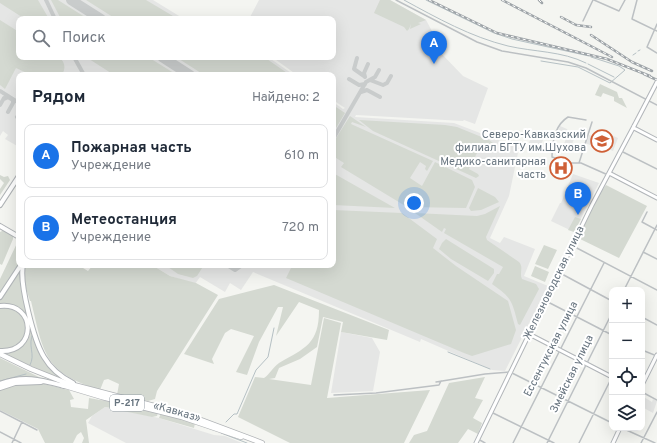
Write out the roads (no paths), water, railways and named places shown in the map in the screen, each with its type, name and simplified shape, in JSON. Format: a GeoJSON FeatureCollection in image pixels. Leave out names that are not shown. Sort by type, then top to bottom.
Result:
{"type":"FeatureCollection","features":[{"type":"Feature","properties":{"kind":"highway","name":"«Кавказ»"},"geometry":{"type":"LineString","coordinates":[[0,354],[45,375],[92,391],[124,398],[203,420],[262,443]]}},
{"type":"Feature","properties":{"kind":"highway","name":"«Кавказ»"},"geometry":{"type":"LineString","coordinates":[[0,358],[72,388],[134,405],[171,412],[255,443]]}},
{"type":"Feature","properties":{"kind":"highway"},"geometry":{"type":"LineString","coordinates":[[124,398],[150,406],[134,405]]}},
{"type":"Feature","properties":{"kind":"main road","name":"Железноводская улица"},"geometry":{"type":"LineString","coordinates":[[477,441],[572,246],[657,82]]}},
{"type":"Feature","properties":{"kind":"main road"},"geometry":{"type":"LineString","coordinates":[[634,127],[657,140]]}},
{"type":"Feature","properties":{"kind":"main road"},"geometry":{"type":"LineString","coordinates":[[609,174],[657,198]]}},
{"type":"Feature","properties":{"kind":"main road"},"geometry":{"type":"LineString","coordinates":[[0,204],[16,180]]}},
{"type":"Feature","properties":{"kind":"main road"},"geometry":{"type":"LineString","coordinates":[[0,226],[16,235]]}},
{"type":"Feature","properties":{"kind":"main road"},"geometry":{"type":"LineString","coordinates":[[0,297],[20,268]]}},
{"type":"Feature","properties":{"kind":"main road"},"geometry":{"type":"LineString","coordinates":[[22,268],[23,285],[42,354],[58,374],[75,384],[92,391]]}},
{"type":"Feature","properties":{"kind":"main road"},"geometry":{"type":"LineString","coordinates":[[0,306],[8,305],[21,312],[26,318],[28,329],[26,338],[19,346],[9,351],[0,351]]}},
{"type":"Feature","properties":{"kind":"main road"},"geometry":{"type":"LineString","coordinates":[[529,334],[609,376]]}},
{"type":"Feature","properties":{"kind":"main road"},"geometry":{"type":"LineString","coordinates":[[645,379],[656,357]]}},
{"type":"Feature","properties":{"kind":"main road"},"geometry":{"type":"LineString","coordinates":[[0,384],[18,379],[32,378],[72,388]]}},
{"type":"Feature","properties":{"kind":"main road"},"geometry":{"type":"LineString","coordinates":[[0,388],[15,383],[39,382],[72,388]]}},
{"type":"Feature","properties":{"kind":"main road"},"geometry":{"type":"LineString","coordinates":[[613,443],[619,431]]}},
{"type":"Feature","properties":{"kind":"street"},"geometry":{"type":"LineString","coordinates":[[396,0],[476,42],[502,51],[568,62],[586,68],[657,105]]}},
{"type":"Feature","properties":{"kind":"street"},"geometry":{"type":"LineString","coordinates":[[582,21],[594,0],[619,11],[624,0]]}},
{"type":"Feature","properties":{"kind":"street"},"geometry":{"type":"LineString","coordinates":[[637,0],[632,19],[657,31]]}},
{"type":"Feature","properties":{"kind":"street"},"geometry":{"type":"LineString","coordinates":[[657,24],[647,47],[657,53]]}},
{"type":"Feature","properties":{"kind":"street"},"geometry":{"type":"LineString","coordinates":[[586,120],[568,117],[563,120],[552,145],[552,156],[570,163],[579,164],[609,174]]}},
{"type":"Feature","properties":{"kind":"street"},"geometry":{"type":"LineString","coordinates":[[579,164],[592,122]]}},
{"type":"Feature","properties":{"kind":"street"},"geometry":{"type":"LineString","coordinates":[[621,151],[657,169]]}},
{"type":"Feature","properties":{"kind":"street"},"geometry":{"type":"LineString","coordinates":[[647,212],[642,222],[656,229]]}},
{"type":"Feature","properties":{"kind":"street"},"geometry":{"type":"LineString","coordinates":[[626,287],[657,225]]}},
{"type":"Feature","properties":{"kind":"street"},"geometry":{"type":"LineString","coordinates":[[572,246],[657,290]]}},
{"type":"Feature","properties":{"kind":"street"},"geometry":{"type":"LineString","coordinates":[[643,252],[657,260]]}},
{"type":"Feature","properties":{"kind":"street","name":"Ессентукская улица"},"geometry":{"type":"LineString","coordinates":[[512,443],[604,263]]}},
{"type":"Feature","properties":{"kind":"street"},"geometry":{"type":"LineString","coordinates":[[560,272],[609,299]]}},
{"type":"Feature","properties":{"kind":"street"},"geometry":{"type":"LineString","coordinates":[[546,301],[609,333]]}},
{"type":"Feature","properties":{"kind":"street","name":"Змейская улица"},"geometry":{"type":"LineString","coordinates":[[547,443],[609,319]]}},
{"type":"Feature","properties":{"kind":"street"},"geometry":{"type":"LineString","coordinates":[[645,319],[657,325]]}},
{"type":"Feature","properties":{"kind":"street"},"geometry":{"type":"LineString","coordinates":[[645,352],[656,357]]}},
{"type":"Feature","properties":{"kind":"street"},"geometry":{"type":"LineString","coordinates":[[436,382],[485,374],[510,372],[609,422]]}},
{"type":"Feature","properties":{"kind":"street"},"geometry":{"type":"LineString","coordinates":[[334,395],[376,393],[439,385],[441,381]]}},
{"type":"Feature","properties":{"kind":"street"},"geometry":{"type":"LineString","coordinates":[[579,443],[609,383]]}},
{"type":"Feature","properties":{"kind":"street"},"geometry":{"type":"LineString","coordinates":[[645,394],[657,400]]}},
{"type":"Feature","properties":{"kind":"street"},"geometry":{"type":"LineString","coordinates":[[0,411],[37,430]]}},
{"type":"Feature","properties":{"kind":"street"},"geometry":{"type":"LineString","coordinates":[[491,412],[554,443]]}},
{"type":"Feature","properties":{"kind":"street"},"geometry":{"type":"LineString","coordinates":[[641,443],[657,412]]}},
{"type":"Feature","properties":{"kind":"street"},"geometry":{"type":"LineString","coordinates":[[12,443],[22,422]]}},
{"type":"Feature","properties":{"kind":"street"},"geometry":{"type":"LineString","coordinates":[[628,431],[655,443]]}},
{"type":"Feature","properties":{"kind":"street"},"geometry":{"type":"LineString","coordinates":[[0,432],[21,443]]}},
{"type":"Feature","properties":{"kind":"street"},"geometry":{"type":"LineString","coordinates":[[477,441],[485,443]]}},
{"type":"Feature","properties":{"kind":"waterway"},"geometry":{"type":"LineString","coordinates":[[404,0],[429,14],[481,38],[508,46],[567,56],[586,63]]}},
{"type":"Feature","properties":{"kind":"waterway"},"geometry":{"type":"LineString","coordinates":[[426,0],[494,33],[512,39],[589,56]]}},
{"type":"Feature","properties":{"kind":"waterway"},"geometry":{"type":"LineString","coordinates":[[541,61],[578,67],[610,83],[625,70],[619,66],[591,57]]}},
{"type":"Feature","properties":{"kind":"waterway"},"geometry":{"type":"LineString","coordinates":[[588,64],[614,77]]}},
{"type":"Feature","properties":{"kind":"waterway"},"geometry":{"type":"LineString","coordinates":[[20,274],[21,286]]}},
{"type":"Feature","properties":{"kind":"waterway"},"geometry":{"type":"LineString","coordinates":[[226,422],[234,414],[237,414],[256,370],[268,357],[274,328]]}},
{"type":"Feature","properties":{"kind":"waterway"},"geometry":{"type":"LineString","coordinates":[[30,365],[32,361],[31,338],[33,333]]}},
{"type":"Feature","properties":{"kind":"waterway"},"geometry":{"type":"LineString","coordinates":[[448,352],[490,369]]}},
{"type":"Feature","properties":{"kind":"waterway"},"geometry":{"type":"LineString","coordinates":[[0,381],[26,374]]}},
{"type":"Feature","properties":{"kind":"waterway"},"geometry":{"type":"LineString","coordinates":[[221,433],[247,443]]}},
{"type":"Feature","properties":{"kind":"railway"},"geometry":{"type":"LineString","coordinates":[[429,0],[497,33],[607,59],[650,76]]}},
{"type":"Feature","properties":{"kind":"railway"},"geometry":{"type":"LineString","coordinates":[[502,0],[612,57]]}},
{"type":"Feature","properties":{"kind":"railway"},"geometry":{"type":"LineString","coordinates":[[539,0],[542,3]]}},
{"type":"Feature","properties":{"kind":"railway"},"geometry":{"type":"LineString","coordinates":[[561,17],[576,25],[591,27]]}},
{"type":"Feature","properties":{"kind":"railway"},"geometry":{"type":"LineString","coordinates":[[591,35],[632,62],[652,71]]}},
{"type":"Feature","properties":{"kind":"railway"},"geometry":{"type":"LineString","coordinates":[[644,74],[657,80]]}},
{"type":"Feature","properties":{"kind":"place","name":"Пожарная часть"},"geometry":{"type":"Point","coordinates":[434,64]}},
{"type":"Feature","properties":{"kind":"place","name":"Северо-Кавказский филиал БГТУ им.Шухова"},"geometry":{"type":"Point","coordinates":[602,141]}},
{"type":"Feature","properties":{"kind":"place","name":"Медико-санитарная часть"},"geometry":{"type":"Point","coordinates":[561,168]}},
{"type":"Feature","properties":{"kind":"place","name":"Метеостанция"},"geometry":{"type":"Point","coordinates":[578,215]}}]}
